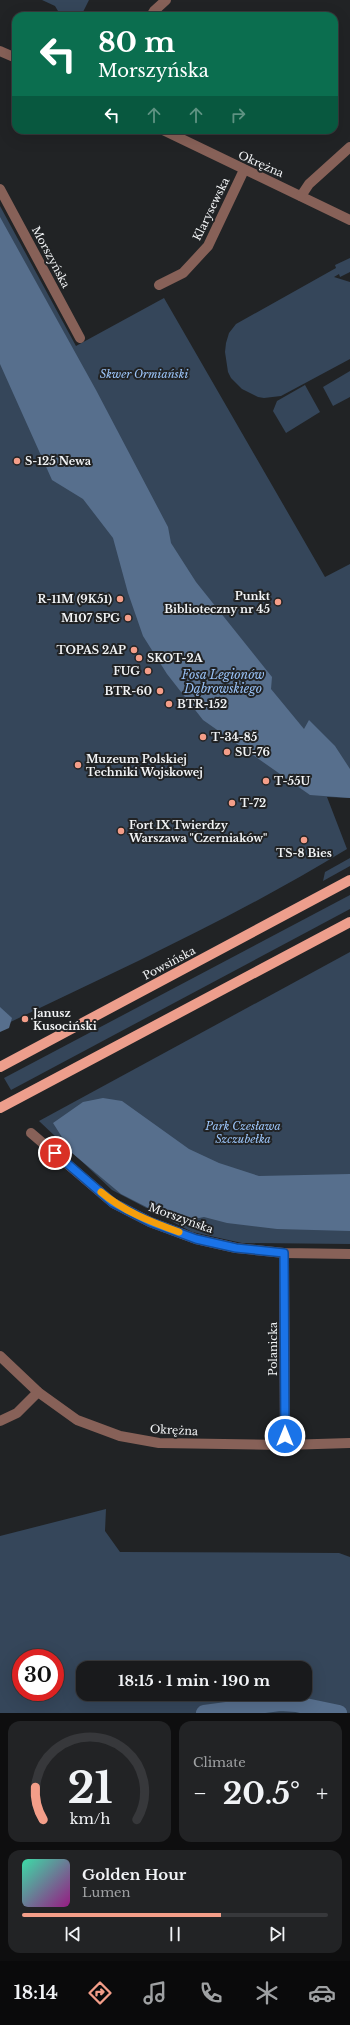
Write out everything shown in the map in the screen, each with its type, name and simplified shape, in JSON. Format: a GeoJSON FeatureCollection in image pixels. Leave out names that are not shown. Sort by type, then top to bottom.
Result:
{"type":"FeatureCollection","features":[{"type":"Feature","properties":{"kind":"main road","name":"Powsińska"},"geometry":{"type":"LineString","coordinates":[[0,1067],[350,880]]}},
{"type":"Feature","properties":{"kind":"main road"},"geometry":{"type":"LineString","coordinates":[[0,1108],[350,922]]}},
{"type":"Feature","properties":{"kind":"street"},"geometry":{"type":"LineString","coordinates":[[153,12],[166,0]]}},
{"type":"Feature","properties":{"kind":"street"},"geometry":{"type":"LineString","coordinates":[[0,50],[12,56]]}},
{"type":"Feature","properties":{"kind":"street","name":"Okrężna"},"geometry":{"type":"LineString","coordinates":[[171,134],[350,220]]}},
{"type":"Feature","properties":{"kind":"street"},"geometry":{"type":"LineString","coordinates":[[301,196],[309,184],[350,147]]}},
{"type":"Feature","properties":{"kind":"street","name":"Klarysewska"},"geometry":{"type":"LineString","coordinates":[[159,285],[183,274],[208,246],[244,170]]}},
{"type":"Feature","properties":{"kind":"street","name":"Morszyńska"},"geometry":{"type":"LineString","coordinates":[[0,189],[80,338]]}},
{"type":"Feature","properties":{"kind":"street","name":"Morszyńska"},"geometry":{"type":"LineString","coordinates":[[31,1133],[113,1203],[150,1222],[203,1240],[236,1248],[284,1253],[350,1254]]}},
{"type":"Feature","properties":{"kind":"street","name":"Polanicka"},"geometry":{"type":"LineString","coordinates":[[284,1253],[285,1445]]}},
{"type":"Feature","properties":{"kind":"street","name":"Okrężna"},"geometry":{"type":"LineString","coordinates":[[0,1356],[38,1392],[77,1420],[120,1436],[159,1443],[285,1445],[350,1443]]}},
{"type":"Feature","properties":{"kind":"street"},"geometry":{"type":"LineString","coordinates":[[0,1421],[17,1413],[38,1392]]}},
{"type":"Feature","properties":{"kind":"green space"},"geometry":{"type":"Polygon","coordinates":[[[42,0],[89,0],[83,12],[59,12],[55,6],[42,0]]]}},
{"type":"Feature","properties":{"kind":"green space","name":"Skwer Ormiański"},"geometry":{"type":"Polygon","coordinates":[[[0,206],[76,346],[164,298],[325,577],[350,564],[350,798],[327,797],[347,849],[262,898],[132,964],[0,1027],[0,206]]]}},
{"type":"Feature","properties":{"kind":"green space"},"geometry":{"type":"Polygon","coordinates":[[[350,258],[350,272],[340,277],[339,274],[334,277],[350,282],[350,359],[281,396],[264,398],[258,397],[242,389],[231,378],[228,372],[225,352],[229,333],[236,324],[336,268],[335,265],[350,258]]]}},
{"type":"Feature","properties":{"kind":"green space"},"geometry":{"type":"Polygon","coordinates":[[[350,371],[350,397],[333,406],[323,387],[350,371]]]}},
{"type":"Feature","properties":{"kind":"green space"},"geometry":{"type":"Polygon","coordinates":[[[305,385],[320,412],[286,433],[273,411],[277,401],[305,385]]]}},
{"type":"Feature","properties":{"kind":"green space"},"geometry":{"type":"Polygon","coordinates":[[[350,858],[350,866],[323,881],[325,872],[350,858]]]}},
{"type":"Feature","properties":{"kind":"green space"},"geometry":{"type":"Polygon","coordinates":[[[350,895],[350,909],[11,1090],[4,1078],[350,895]]]}},
{"type":"Feature","properties":{"kind":"green space","name":"Park Czesława Szczubełka"},"geometry":{"type":"Polygon","coordinates":[[[350,952],[350,1244],[242,1243],[192,1232],[112,1190],[39,1121],[350,952]]]}},
{"type":"Feature","properties":{"kind":"green space"},"geometry":{"type":"Polygon","coordinates":[[[106,1509],[105,1531],[120,1552],[339,1553],[350,1557],[350,1713],[0,1713],[0,1536],[106,1509]]]}},
{"type":"Feature","properties":{"kind":"water","name":"Fosa Legionów Dąbrowskiego"},"geometry":{"type":"Polygon","coordinates":[[[0,217],[96,390],[168,527],[171,543],[196,582],[272,677],[271,689],[304,729],[309,720],[335,746],[350,769],[350,798],[310,795],[203,720],[167,674],[143,636],[128,593],[113,538],[83,499],[52,480],[0,364],[0,217]]]}},
{"type":"Feature","properties":{"kind":"water"},"geometry":{"type":"Polygon","coordinates":[[[0,1007],[12,1018],[9,1028],[0,1032],[0,1007]]]}},
{"type":"Feature","properties":{"kind":"water"},"geometry":{"type":"Polygon","coordinates":[[[103,1098],[122,1101],[189,1149],[219,1163],[259,1176],[350,1174],[350,1231],[277,1229],[227,1223],[204,1217],[184,1221],[164,1216],[121,1194],[72,1153],[53,1123],[83,1102],[103,1098]]]}},
{"type":"Feature","properties":{"kind":"waterway"},"geometry":{"type":"LineString","coordinates":[[204,1713],[280,1703],[296,1704],[339,1713]]}},
{"type":"Feature","properties":{"kind":"slow traffic"},"geometry":{"type":"LineString","coordinates":[[101,1192],[113,1203],[150,1222],[179,1232]]}},
{"type":"Feature","properties":{"kind":"place","name":"S-125 Newa"},"geometry":{"type":"Point","coordinates":[17,461]}},
{"type":"Feature","properties":{"kind":"place","name":"R-11M (9K51)"},"geometry":{"type":"Point","coordinates":[120,599]}},
{"type":"Feature","properties":{"kind":"place","name":"Punkt Biblioteczny nr 45"},"geometry":{"type":"Point","coordinates":[278,602]}},
{"type":"Feature","properties":{"kind":"place","name":"M107 SPG"},"geometry":{"type":"Point","coordinates":[128,618]}},
{"type":"Feature","properties":{"kind":"place","name":"TOPAS 2AP"},"geometry":{"type":"Point","coordinates":[134,650]}},
{"type":"Feature","properties":{"kind":"place","name":"SKOT-2A"},"geometry":{"type":"Point","coordinates":[139,658]}},
{"type":"Feature","properties":{"kind":"place","name":"FUG"},"geometry":{"type":"Point","coordinates":[148,671]}},
{"type":"Feature","properties":{"kind":"place","name":"BTR-60"},"geometry":{"type":"Point","coordinates":[160,691]}},
{"type":"Feature","properties":{"kind":"place","name":"BTR-152"},"geometry":{"type":"Point","coordinates":[169,704]}},
{"type":"Feature","properties":{"kind":"place","name":"T-34-85"},"geometry":{"type":"Point","coordinates":[203,737]}},
{"type":"Feature","properties":{"kind":"place","name":"SU-76"},"geometry":{"type":"Point","coordinates":[227,752]}},
{"type":"Feature","properties":{"kind":"place","name":"Muzeum Polskiej Techniki Wojskowej"},"geometry":{"type":"Point","coordinates":[78,765]}},
{"type":"Feature","properties":{"kind":"place","name":"T-55U"},"geometry":{"type":"Point","coordinates":[266,781]}},
{"type":"Feature","properties":{"kind":"place","name":"T-72"},"geometry":{"type":"Point","coordinates":[232,803]}},
{"type":"Feature","properties":{"kind":"place","name":"Fort IX Twierdzy Warszawa \"Czerniaków\""},"geometry":{"type":"Point","coordinates":[121,831]}},
{"type":"Feature","properties":{"kind":"place","name":"TS-8 Bies"},"geometry":{"type":"Point","coordinates":[304,840]}},
{"type":"Feature","properties":{"kind":"place","name":"Janusz Kusociński"},"geometry":{"type":"Point","coordinates":[25,1019]}},
{"type":"Feature","properties":{"kind":"route"},"geometry":{"type":"LineString","coordinates":[[55,1153],[113,1203],[150,1222],[196,1239],[236,1248],[284,1253],[285,1436]]}}]}
